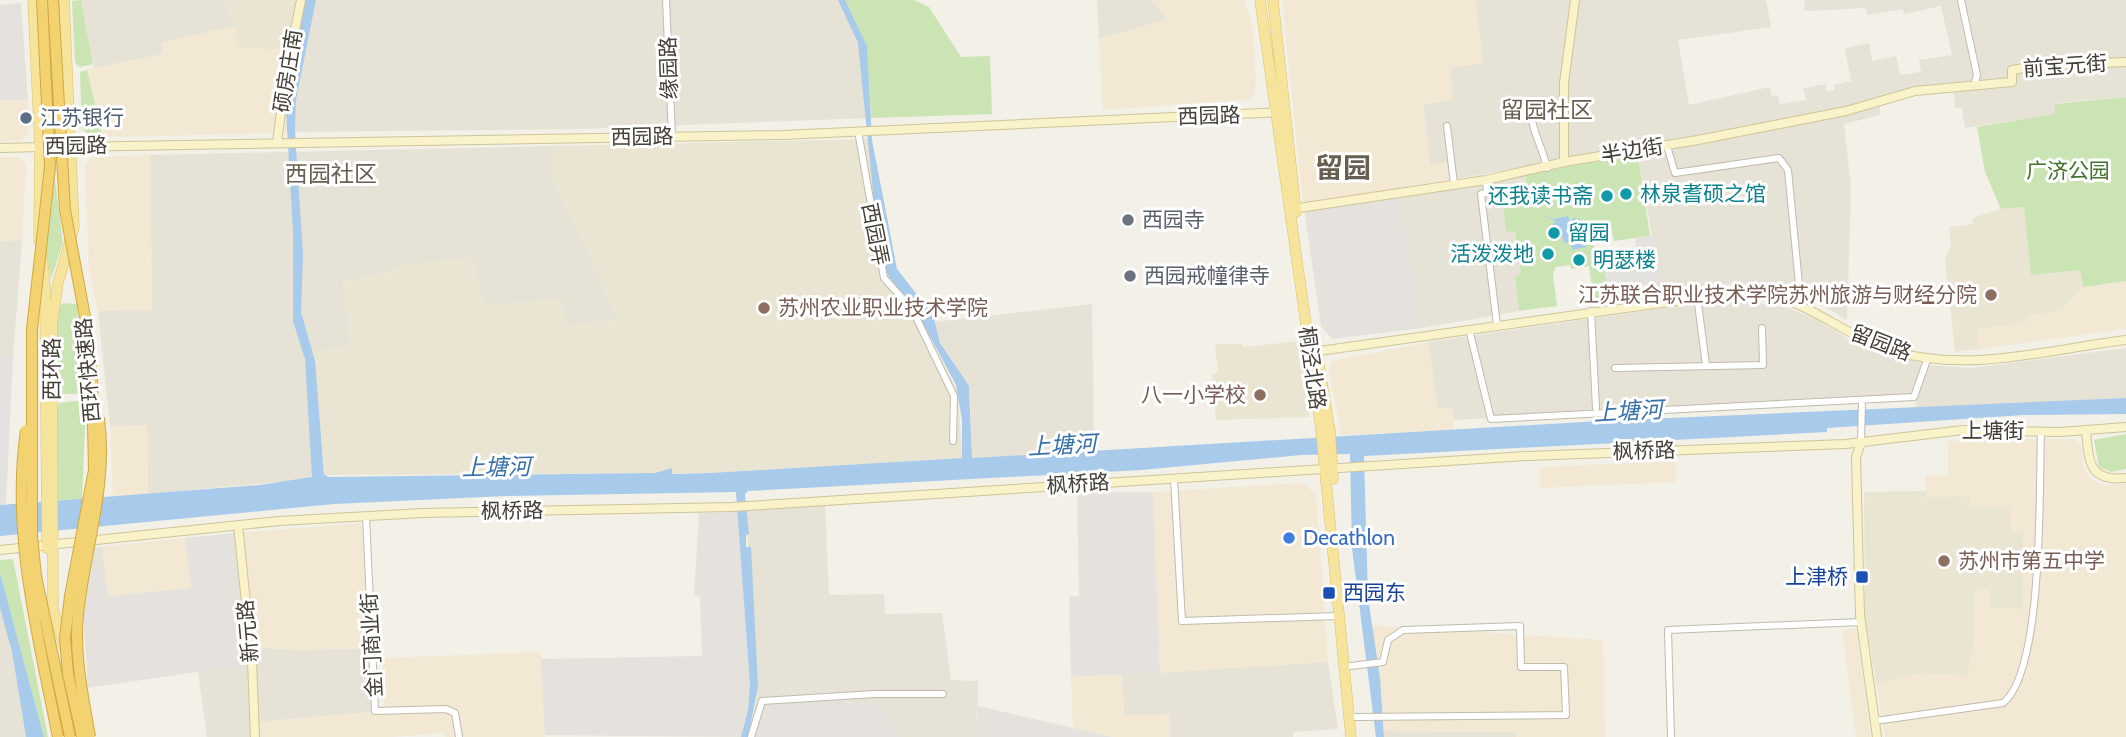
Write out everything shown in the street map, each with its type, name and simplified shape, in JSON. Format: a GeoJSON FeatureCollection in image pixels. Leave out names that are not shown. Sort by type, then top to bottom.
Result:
{"type":"FeatureCollection","features":[{"type":"Feature","properties":{"kind":"highway"},"geometry":{"type":"LineString","coordinates":[[42,0],[50,177],[33,305],[33,554],[70,737]]}},
{"type":"Feature","properties":{"kind":"highway","name":"西环快速路"},"geometry":{"type":"LineString","coordinates":[[53,0],[65,210],[86,322],[103,466],[77,635],[77,661],[86,737]]}},
{"type":"Feature","properties":{"kind":"highway"},"geometry":{"type":"LineString","coordinates":[[31,393],[23,449],[23,540],[30,600],[58,737]]}},
{"type":"Feature","properties":{"kind":"main road","name":"西环路"},"geometry":{"type":"LineString","coordinates":[[33,0],[40,147],[38,232],[45,274],[50,493]]}},
{"type":"Feature","properties":{"kind":"main road","name":"西环路"},"geometry":{"type":"LineString","coordinates":[[63,737],[51,678],[50,493],[51,334],[58,283],[74,227],[64,0]]}},
{"type":"Feature","properties":{"kind":"main road","name":"硕房庄南"},"geometry":{"type":"LineString","coordinates":[[277,143],[285,80],[301,0]]}},
{"type":"Feature","properties":{"kind":"main road","name":"桐泾北路"},"geometry":{"type":"LineString","coordinates":[[1260,0],[1281,113]]}},
{"type":"Feature","properties":{"kind":"main road","name":"桐泾北路"},"geometry":{"type":"LineString","coordinates":[[1273,0],[1281,113],[1292,209],[1325,430],[1338,616],[1357,737]]}},
{"type":"Feature","properties":{"kind":"main road"},"geometry":{"type":"LineString","coordinates":[[1564,162],[1564,83],[1575,0]]}},
{"type":"Feature","properties":{"kind":"main road","name":"前宝元街"},"geometry":{"type":"LineString","coordinates":[[1974,86],[2012,82],[2012,70],[2038,66],[2126,62]]}},
{"type":"Feature","properties":{"kind":"main road","name":"半边街"},"geometry":{"type":"LineString","coordinates":[[1292,209],[1486,180],[1564,162],[1667,146],[1846,111],[1915,91],[1974,86]]}},
{"type":"Feature","properties":{"kind":"main road","name":"西园路"},"geometry":{"type":"LineString","coordinates":[[0,148],[866,131],[1281,113]]}},
{"type":"Feature","properties":{"kind":"main road","name":"留园路"},"geometry":{"type":"LineString","coordinates":[[1313,352],[1697,296],[1756,294],[1801,305],[1864,341],[1927,360],[1973,361],[2126,340]]}},
{"type":"Feature","properties":{"kind":"main road","name":"上塘街"},"geometry":{"type":"LineString","coordinates":[[1861,443],[1963,430],[2041,432],[2126,427]]}},
{"type":"Feature","properties":{"kind":"main road"},"geometry":{"type":"LineString","coordinates":[[2087,431],[2089,461],[2094,470],[2109,478],[2126,478]]}},
{"type":"Feature","properties":{"kind":"main road"},"geometry":{"type":"LineString","coordinates":[[1861,443],[1856,457],[1861,622],[1877,737]]}},
{"type":"Feature","properties":{"kind":"main road","name":"枫桥路"},"geometry":{"type":"LineString","coordinates":[[0,550],[238,525],[366,516],[760,505],[1527,456],[1861,443]]}},
{"type":"Feature","properties":{"kind":"main road","name":"桐泾北路"},"geometry":{"type":"LineString","coordinates":[[1328,468],[1347,666],[1350,737]]}},
{"type":"Feature","properties":{"kind":"main road","name":"新元路"},"geometry":{"type":"LineString","coordinates":[[238,525],[252,661],[255,737]]}},
{"type":"Feature","properties":{"kind":"main road","name":"西环路"},"geometry":{"type":"LineString","coordinates":[[50,544],[54,612],[74,674],[86,737]]}},
{"type":"Feature","properties":{"kind":"street","name":"缘园路"},"geometry":{"type":"LineString","coordinates":[[666,0],[672,136]]}},
{"type":"Feature","properties":{"kind":"street"},"geometry":{"type":"LineString","coordinates":[[1961,0],[1976,75],[1974,86]]}},
{"type":"Feature","properties":{"kind":"street"},"geometry":{"type":"LineString","coordinates":[[1531,116],[1535,136],[1543,146],[1547,168]]}},
{"type":"Feature","properties":{"kind":"street"},"geometry":{"type":"LineString","coordinates":[[1447,126],[1454,184]]}},
{"type":"Feature","properties":{"kind":"street","name":"西园弄"},"geometry":{"type":"LineString","coordinates":[[866,131],[884,278],[912,309],[954,396],[953,441]]}},
{"type":"Feature","properties":{"kind":"street"},"geometry":{"type":"LineString","coordinates":[[1667,146],[1675,173],[1779,158],[1788,170],[1801,305]]}},
{"type":"Feature","properties":{"kind":"street"},"geometry":{"type":"LineString","coordinates":[[1486,180],[1487,193],[1481,194],[1497,325]]}},
{"type":"Feature","properties":{"kind":"street"},"geometry":{"type":"LineString","coordinates":[[1697,296],[1706,365]]}},
{"type":"Feature","properties":{"kind":"street"},"geometry":{"type":"LineString","coordinates":[[1591,312],[1595,408]]}},
{"type":"Feature","properties":{"kind":"street"},"geometry":{"type":"LineString","coordinates":[[1615,368],[1763,365],[1762,328]]}},
{"type":"Feature","properties":{"kind":"street"},"geometry":{"type":"LineString","coordinates":[[1469,329],[1491,419],[1862,402],[1914,397],[1927,360]]}},
{"type":"Feature","properties":{"kind":"street"},"geometry":{"type":"LineString","coordinates":[[1861,443],[1862,402]]}},
{"type":"Feature","properties":{"kind":"street"},"geometry":{"type":"LineString","coordinates":[[1875,722],[2003,703],[2019,685],[2033,622],[2041,432]]}},
{"type":"Feature","properties":{"kind":"street"},"geometry":{"type":"LineString","coordinates":[[1174,478],[1182,621],[1338,616]]}},
{"type":"Feature","properties":{"kind":"street","name":"金门商业街"},"geometry":{"type":"LineString","coordinates":[[366,516],[375,711],[446,709],[455,713],[459,737]]}},
{"type":"Feature","properties":{"kind":"street"},"geometry":{"type":"LineString","coordinates":[[1671,737],[1668,630],[1861,622]]}},
{"type":"Feature","properties":{"kind":"street"},"geometry":{"type":"LineString","coordinates":[[1347,666],[1383,662],[1388,640],[1394,632],[1402,630],[1520,626],[1521,667],[1564,667],[1566,715],[1355,716]]}},
{"type":"Feature","properties":{"kind":"street"},"geometry":{"type":"LineString","coordinates":[[751,737],[762,701],[874,694],[943,694]]}},
{"type":"Feature","properties":{"kind":"shaded area"},"geometry":{"type":"Polygon","coordinates":[[[81,0],[226,0],[234,26],[162,43],[164,54],[94,68],[81,0]]]}},
{"type":"Feature","properties":{"kind":"shaded area"},"geometry":{"type":"Polygon","coordinates":[[[226,0],[304,0],[294,50],[240,48],[226,0]]]}},
{"type":"Feature","properties":{"kind":"shaded area"},"geometry":{"type":"Polygon","coordinates":[[[316,0],[845,0],[862,32],[871,118],[577,129],[295,132],[296,100],[316,0]]]}},
{"type":"Feature","properties":{"kind":"shaded area"},"geometry":{"type":"Polygon","coordinates":[[[1097,0],[1152,0],[1168,19],[1099,39],[1097,0]]]}},
{"type":"Feature","properties":{"kind":"shaded area"},"geometry":{"type":"Polygon","coordinates":[[[1152,0],[1244,0],[1253,29],[1256,85],[1252,99],[1103,110],[1099,39],[1167,19],[1152,0]]]}},
{"type":"Feature","properties":{"kind":"shaded area"},"geometry":{"type":"Polygon","coordinates":[[[1282,0],[1475,0],[1483,63],[1450,68],[1453,100],[1423,104],[1430,165],[1447,162],[1449,180],[1303,203],[1282,0]]]}},
{"type":"Feature","properties":{"kind":"shaded area"},"geometry":{"type":"Polygon","coordinates":[[[1475,0],[1573,0],[1562,161],[1449,180],[1447,163],[1430,165],[1423,104],[1453,100],[1449,68],[1483,63],[1475,0]]]}},
{"type":"Feature","properties":{"kind":"shaded area"},"geometry":{"type":"Polygon","coordinates":[[[1578,0],[1766,0],[1771,27],[1678,40],[1689,105],[1770,87],[1772,96],[1778,95],[1780,104],[1806,100],[1803,88],[1826,84],[1827,92],[1835,90],[1834,85],[1851,81],[1845,48],[1869,43],[1872,61],[1896,56],[1900,75],[1921,72],[1919,60],[1952,55],[1941,6],[1904,14],[1903,9],[1867,15],[1865,8],[1805,11],[1804,0],[2126,0],[2126,97],[2055,103],[2056,114],[1965,128],[1962,108],[1955,108],[1954,93],[1924,93],[1878,100],[1881,115],[1844,124],[1851,187],[1847,320],[1810,298],[1770,287],[1717,284],[1661,290],[1638,155],[1731,136],[1567,160],[1566,82],[1578,0]]]}},
{"type":"Feature","properties":{"kind":"shaded area"},"geometry":{"type":"Polygon","coordinates":[[[21,3],[28,100],[0,100],[0,5],[21,3]]]}},
{"type":"Feature","properties":{"kind":"shaded area"},"geometry":{"type":"Polygon","coordinates":[[[234,26],[240,48],[294,50],[285,93],[288,133],[103,137],[87,70],[163,54],[162,43],[234,26]]]}},
{"type":"Feature","properties":{"kind":"shaded area"},"geometry":{"type":"Polygon","coordinates":[[[0,100],[28,100],[28,133],[21,141],[0,142],[0,100]]]}},
{"type":"Feature","properties":{"kind":"shaded area","name":"苏州农业职业技术学院"},"geometry":{"type":"Polygon","coordinates":[[[868,139],[877,232],[889,277],[916,310],[958,392],[962,458],[710,473],[325,475],[313,352],[352,345],[341,281],[377,276],[411,264],[473,258],[483,305],[562,299],[567,327],[619,319],[552,175],[551,146],[868,139]]]}},
{"type":"Feature","properties":{"kind":"shaded area"},"geometry":{"type":"Polygon","coordinates":[[[551,146],[552,175],[619,319],[567,327],[561,299],[483,305],[472,258],[411,264],[376,276],[342,281],[352,346],[304,353],[314,472],[311,479],[148,494],[147,426],[110,426],[98,311],[152,309],[150,155],[551,146]]]}},
{"type":"Feature","properties":{"kind":"shaded area"},"geometry":{"type":"Polygon","coordinates":[[[150,155],[152,310],[98,311],[89,271],[85,165],[92,157],[150,155]]]}},
{"type":"Feature","properties":{"kind":"shaded area"},"geometry":{"type":"Polygon","coordinates":[[[0,157],[19,157],[26,164],[22,240],[0,241],[0,157]]]}},
{"type":"Feature","properties":{"kind":"shaded area"},"geometry":{"type":"Polygon","coordinates":[[[1525,173],[1528,192],[1502,196],[1515,231],[1521,274],[1515,276],[1519,311],[1422,328],[1399,194],[1525,173]]]}},
{"type":"Feature","properties":{"kind":"shaded area"},"geometry":{"type":"Polygon","coordinates":[[[1399,194],[1422,328],[1332,339],[1321,326],[1304,208],[1399,194]]]}},
{"type":"Feature","properties":{"kind":"shaded area","name":"江苏联合职业技术学院苏州旅游与财经分院"},"geometry":{"type":"Polygon","coordinates":[[[2024,207],[2031,275],[2081,270],[2083,287],[2061,311],[2025,316],[2026,323],[1977,329],[1979,349],[1955,352],[1945,260],[1951,245],[1949,227],[1973,224],[1972,218],[2001,209],[2024,207]]]}},
{"type":"Feature","properties":{"kind":"shaded area"},"geometry":{"type":"Polygon","coordinates":[[[1654,235],[1661,290],[1647,292],[1646,285],[1631,287],[1631,294],[1624,295],[1622,285],[1607,287],[1602,253],[1636,248],[1635,238],[1654,235]]]}},
{"type":"Feature","properties":{"kind":"shaded area"},"geometry":{"type":"Polygon","coordinates":[[[22,240],[13,358],[0,357],[0,241],[22,240]]]}},
{"type":"Feature","properties":{"kind":"shaded area"},"geometry":{"type":"Polygon","coordinates":[[[2126,281],[2126,329],[1979,349],[1977,329],[2025,323],[2025,316],[2061,311],[2083,287],[2126,281]]]}},
{"type":"Feature","properties":{"kind":"shaded area"},"geometry":{"type":"Polygon","coordinates":[[[1745,301],[1788,308],[1815,319],[1858,345],[1928,365],[1972,368],[2126,348],[2126,398],[1916,408],[1915,398],[1453,420],[1452,407],[1438,409],[1428,342],[1706,302],[1745,301]]]}},
{"type":"Feature","properties":{"kind":"shaded area"},"geometry":{"type":"Polygon","coordinates":[[[1092,304],[1094,450],[972,458],[970,391],[940,343],[934,322],[1092,304]]]}},
{"type":"Feature","properties":{"kind":"shaded area","name":"八一小学校"},"geometry":{"type":"Polygon","coordinates":[[[1301,341],[1309,417],[1216,420],[1212,374],[1218,373],[1215,344],[1242,344],[1243,347],[1301,341]]]}},
{"type":"Feature","properties":{"kind":"shaded area"},"geometry":{"type":"Polygon","coordinates":[[[1428,342],[1438,408],[1452,407],[1454,430],[1341,435],[1329,370],[1332,361],[1428,342]]]}},
{"type":"Feature","properties":{"kind":"shaded area"},"geometry":{"type":"Polygon","coordinates":[[[0,357],[13,358],[6,504],[0,505],[0,357]]]}},
{"type":"Feature","properties":{"kind":"shaded area"},"geometry":{"type":"Polygon","coordinates":[[[147,425],[148,494],[113,496],[110,426],[147,425]]]}},
{"type":"Feature","properties":{"kind":"shaded area"},"geometry":{"type":"Polygon","coordinates":[[[2073,439],[2081,446],[2083,465],[2090,479],[2102,485],[2126,484],[2126,737],[1885,737],[1876,683],[1920,673],[1967,676],[1973,649],[1975,589],[1989,589],[2023,532],[2011,531],[1969,507],[1968,496],[1926,497],[1926,476],[1948,475],[1948,441],[2073,439]]]}},
{"type":"Feature","properties":{"kind":"shaded area"},"geometry":{"type":"Polygon","coordinates":[[[1675,461],[1676,482],[1540,488],[1539,467],[1675,461]]]}},
{"type":"Feature","properties":{"kind":"shaded area"},"geometry":{"type":"Polygon","coordinates":[[[1302,483],[1316,494],[1328,662],[1160,673],[1153,492],[1302,483]]]}},
{"type":"Feature","properties":{"kind":"shaded area","name":"苏州市第五中学"},"geometry":{"type":"Polygon","coordinates":[[[1926,491],[1927,497],[1969,496],[1969,507],[2010,507],[2011,531],[2023,532],[2023,609],[1989,608],[1989,590],[1975,589],[1973,649],[1967,676],[1920,673],[1876,683],[1865,614],[1864,492],[1926,491]]]}},
{"type":"Feature","properties":{"kind":"shaded area"},"geometry":{"type":"Polygon","coordinates":[[[1077,492],[1153,492],[1160,673],[1071,676],[1069,597],[1079,596],[1077,492]]]}},
{"type":"Feature","properties":{"kind":"shaded area"},"geometry":{"type":"Polygon","coordinates":[[[825,506],[829,595],[884,594],[885,614],[942,613],[951,680],[978,681],[977,737],[901,737],[880,704],[839,702],[838,691],[757,699],[746,511],[825,506]]]}},
{"type":"Feature","properties":{"kind":"shaded area"},"geometry":{"type":"Polygon","coordinates":[[[738,512],[750,685],[748,710],[741,737],[545,735],[541,659],[702,656],[700,597],[694,596],[699,513],[738,512]]]}},
{"type":"Feature","properties":{"kind":"shaded area"},"geometry":{"type":"Polygon","coordinates":[[[364,523],[370,648],[300,650],[248,647],[235,533],[364,523]]]}},
{"type":"Feature","properties":{"kind":"shaded area"},"geometry":{"type":"Polygon","coordinates":[[[235,533],[250,664],[88,688],[83,612],[93,548],[102,547],[108,596],[191,588],[185,538],[235,533]]]}},
{"type":"Feature","properties":{"kind":"shaded area"},"geometry":{"type":"Polygon","coordinates":[[[185,538],[191,588],[108,596],[102,547],[185,538]]]}},
{"type":"Feature","properties":{"kind":"shaded area"},"geometry":{"type":"Polygon","coordinates":[[[0,608],[12,652],[26,737],[0,737],[0,608]]]}},
{"type":"Feature","properties":{"kind":"shaded area"},"geometry":{"type":"Polygon","coordinates":[[[1370,625],[1603,640],[1605,737],[1516,737],[1515,732],[1384,731],[1380,678],[1370,625]]]}},
{"type":"Feature","properties":{"kind":"shaded area"},"geometry":{"type":"Polygon","coordinates":[[[1856,628],[1871,737],[1856,737],[1842,630],[1856,628]]]}},
{"type":"Feature","properties":{"kind":"shaded area"},"geometry":{"type":"Polygon","coordinates":[[[248,647],[300,650],[370,648],[373,712],[257,722],[252,737],[207,737],[198,672],[250,664],[248,647]]]}},
{"type":"Feature","properties":{"kind":"shaded area"},"geometry":{"type":"Polygon","coordinates":[[[541,652],[545,737],[446,737],[445,733],[391,737],[258,737],[257,722],[373,712],[385,715],[383,658],[541,652]]]}},
{"type":"Feature","properties":{"kind":"shaded area"},"geometry":{"type":"Polygon","coordinates":[[[1328,662],[1338,729],[1293,732],[1293,737],[1170,737],[1124,715],[1122,674],[1328,662]]]}},
{"type":"Feature","properties":{"kind":"shaded area"},"geometry":{"type":"Polygon","coordinates":[[[1122,674],[1124,715],[1170,714],[1170,737],[1112,737],[1073,728],[1071,676],[1122,674]]]}},
{"type":"Feature","properties":{"kind":"shaded area"},"geometry":{"type":"Polygon","coordinates":[[[839,691],[839,702],[880,704],[901,737],[748,737],[757,699],[839,691]]]}},
{"type":"Feature","properties":{"kind":"shaded area"},"geometry":{"type":"Polygon","coordinates":[[[978,706],[1073,728],[1112,737],[977,737],[978,706]]]}},
{"type":"Feature","properties":{"kind":"shaded area"},"geometry":{"type":"Polygon","coordinates":[[[1384,731],[1516,732],[1516,737],[1384,737],[1384,731]]]}},
{"type":"Feature","properties":{"kind":"green space"},"geometry":{"type":"Polygon","coordinates":[[[81,0],[93,64],[80,67],[75,63],[72,1],[81,0]]]}},
{"type":"Feature","properties":{"kind":"green space"},"geometry":{"type":"Polygon","coordinates":[[[845,0],[914,0],[929,7],[961,57],[990,56],[992,114],[871,118],[867,46],[845,0]]]}},
{"type":"Feature","properties":{"kind":"green space"},"geometry":{"type":"Polygon","coordinates":[[[87,70],[103,137],[89,136],[82,128],[80,72],[87,70]]]}},
{"type":"Feature","properties":{"kind":"green space","name":"广济公园"},"geometry":{"type":"Polygon","coordinates":[[[2126,97],[2126,281],[2083,287],[2080,270],[2031,275],[2024,207],[2001,209],[1985,172],[1977,127],[2055,114],[2055,104],[2126,97]]]}},
{"type":"Feature","properties":{"kind":"green space","name":"留园"},"geometry":{"type":"Polygon","coordinates":[[[1638,155],[1650,236],[1614,241],[1611,226],[1591,229],[1595,253],[1602,253],[1609,299],[1594,302],[1589,266],[1571,269],[1570,265],[1556,267],[1553,274],[1557,306],[1519,311],[1515,276],[1521,274],[1515,232],[1506,231],[1502,195],[1528,192],[1525,173],[1638,155]]]}},
{"type":"Feature","properties":{"kind":"green space"},"geometry":{"type":"Polygon","coordinates":[[[55,179],[63,243],[51,279],[46,248],[55,179]]]}},
{"type":"Feature","properties":{"kind":"green space"},"geometry":{"type":"Polygon","coordinates":[[[63,303],[77,304],[85,394],[57,394],[55,332],[56,320],[63,303]]]}},
{"type":"Feature","properties":{"kind":"green space"},"geometry":{"type":"Polygon","coordinates":[[[86,402],[82,499],[58,500],[55,411],[59,403],[86,402]]]}},
{"type":"Feature","properties":{"kind":"green space"},"geometry":{"type":"Polygon","coordinates":[[[2126,434],[2126,469],[2111,472],[2099,467],[2094,440],[2126,434]]]}},
{"type":"Feature","properties":{"kind":"green space"},"geometry":{"type":"Polygon","coordinates":[[[13,559],[48,737],[44,737],[0,573],[0,560],[13,559]]]}},
{"type":"Feature","properties":{"kind":"water"},"geometry":{"type":"Polygon","coordinates":[[[304,0],[316,0],[296,100],[295,132],[303,254],[301,312],[315,361],[324,474],[328,477],[655,473],[672,468],[672,474],[710,473],[962,458],[962,420],[956,385],[916,310],[889,277],[883,263],[877,232],[858,43],[838,0],[845,0],[867,46],[872,140],[897,269],[933,315],[940,343],[969,386],[972,458],[1600,421],[2126,398],[2126,414],[2024,415],[1827,428],[1827,432],[1364,456],[1368,598],[1380,678],[1384,737],[1376,737],[1352,548],[1350,454],[1301,455],[1141,470],[748,491],[745,494],[749,534],[746,535],[746,547],[751,547],[758,687],[748,737],[741,737],[748,710],[750,685],[736,492],[506,496],[334,504],[0,536],[0,505],[260,485],[312,477],[305,359],[293,321],[293,232],[285,93],[304,0]]]}},
{"type":"Feature","properties":{"kind":"water"},"geometry":{"type":"Polygon","coordinates":[[[1540,214],[1554,219],[1568,216],[1570,223],[1573,218],[1580,219],[1584,225],[1582,230],[1575,232],[1583,237],[1586,247],[1572,250],[1571,242],[1564,243],[1563,237],[1554,239],[1552,225],[1556,221],[1540,214]]]}},
{"type":"Feature","properties":{"kind":"water"},"geometry":{"type":"Polygon","coordinates":[[[0,573],[44,737],[26,737],[12,652],[0,608],[0,573]]]}},
{"type":"Feature","properties":{"kind":"place","name":"江苏银行"},"geometry":{"type":"Point","coordinates":[26,118]}},
{"type":"Feature","properties":{"kind":"place","name":"林泉耆硕之馆"},"geometry":{"type":"Point","coordinates":[1626,194]}},
{"type":"Feature","properties":{"kind":"place","name":"还我读书斋"},"geometry":{"type":"Point","coordinates":[1607,196]}},
{"type":"Feature","properties":{"kind":"place","name":"西园寺"},"geometry":{"type":"Point","coordinates":[1128,220]}},
{"type":"Feature","properties":{"kind":"place","name":"留园"},"geometry":{"type":"Point","coordinates":[1554,233]}},
{"type":"Feature","properties":{"kind":"place","name":"活泼泼地"},"geometry":{"type":"Point","coordinates":[1548,254]}},
{"type":"Feature","properties":{"kind":"place","name":"明瑟楼"},"geometry":{"type":"Point","coordinates":[1579,260]}},
{"type":"Feature","properties":{"kind":"place","name":"西园戒幢律寺"},"geometry":{"type":"Point","coordinates":[1130,276]}},
{"type":"Feature","properties":{"kind":"place","name":"江苏联合职业技术学院苏州旅游与财经分院"},"geometry":{"type":"Point","coordinates":[1991,295]}},
{"type":"Feature","properties":{"kind":"place","name":"苏州农业职业技术学院"},"geometry":{"type":"Point","coordinates":[764,308]}},
{"type":"Feature","properties":{"kind":"place","name":"八一小学校"},"geometry":{"type":"Point","coordinates":[1260,395]}},
{"type":"Feature","properties":{"kind":"place","name":"Decathlon"},"geometry":{"type":"Point","coordinates":[1289,538]}},
{"type":"Feature","properties":{"kind":"place","name":"苏州市第五中学"},"geometry":{"type":"Point","coordinates":[1944,561]}},
{"type":"Feature","properties":{"kind":"place","name":"上津桥"},"geometry":{"type":"Point","coordinates":[1862,577]}},
{"type":"Feature","properties":{"kind":"place","name":"西园东"},"geometry":{"type":"Point","coordinates":[1329,593]}},
{"type":"Feature","properties":{"kind":"district","name":"留园社区"},"geometry":{"type":"Point","coordinates":[1547,110]}},
{"type":"Feature","properties":{"kind":"district","name":"留园"},"geometry":{"type":"Point","coordinates":[1343,168]}},
{"type":"Feature","properties":{"kind":"district","name":"西园社区"},"geometry":{"type":"Point","coordinates":[331,174]}},
{"type":"Feature","properties":{"kind":"water label","name":"上塘河"},"geometry":{"type":"Point","coordinates":[1628,411]}},
{"type":"Feature","properties":{"kind":"water label","name":"上塘河"},"geometry":{"type":"Point","coordinates":[1062,445]}},
{"type":"Feature","properties":{"kind":"water label","name":"上塘河"},"geometry":{"type":"Point","coordinates":[496,467]}}]}
